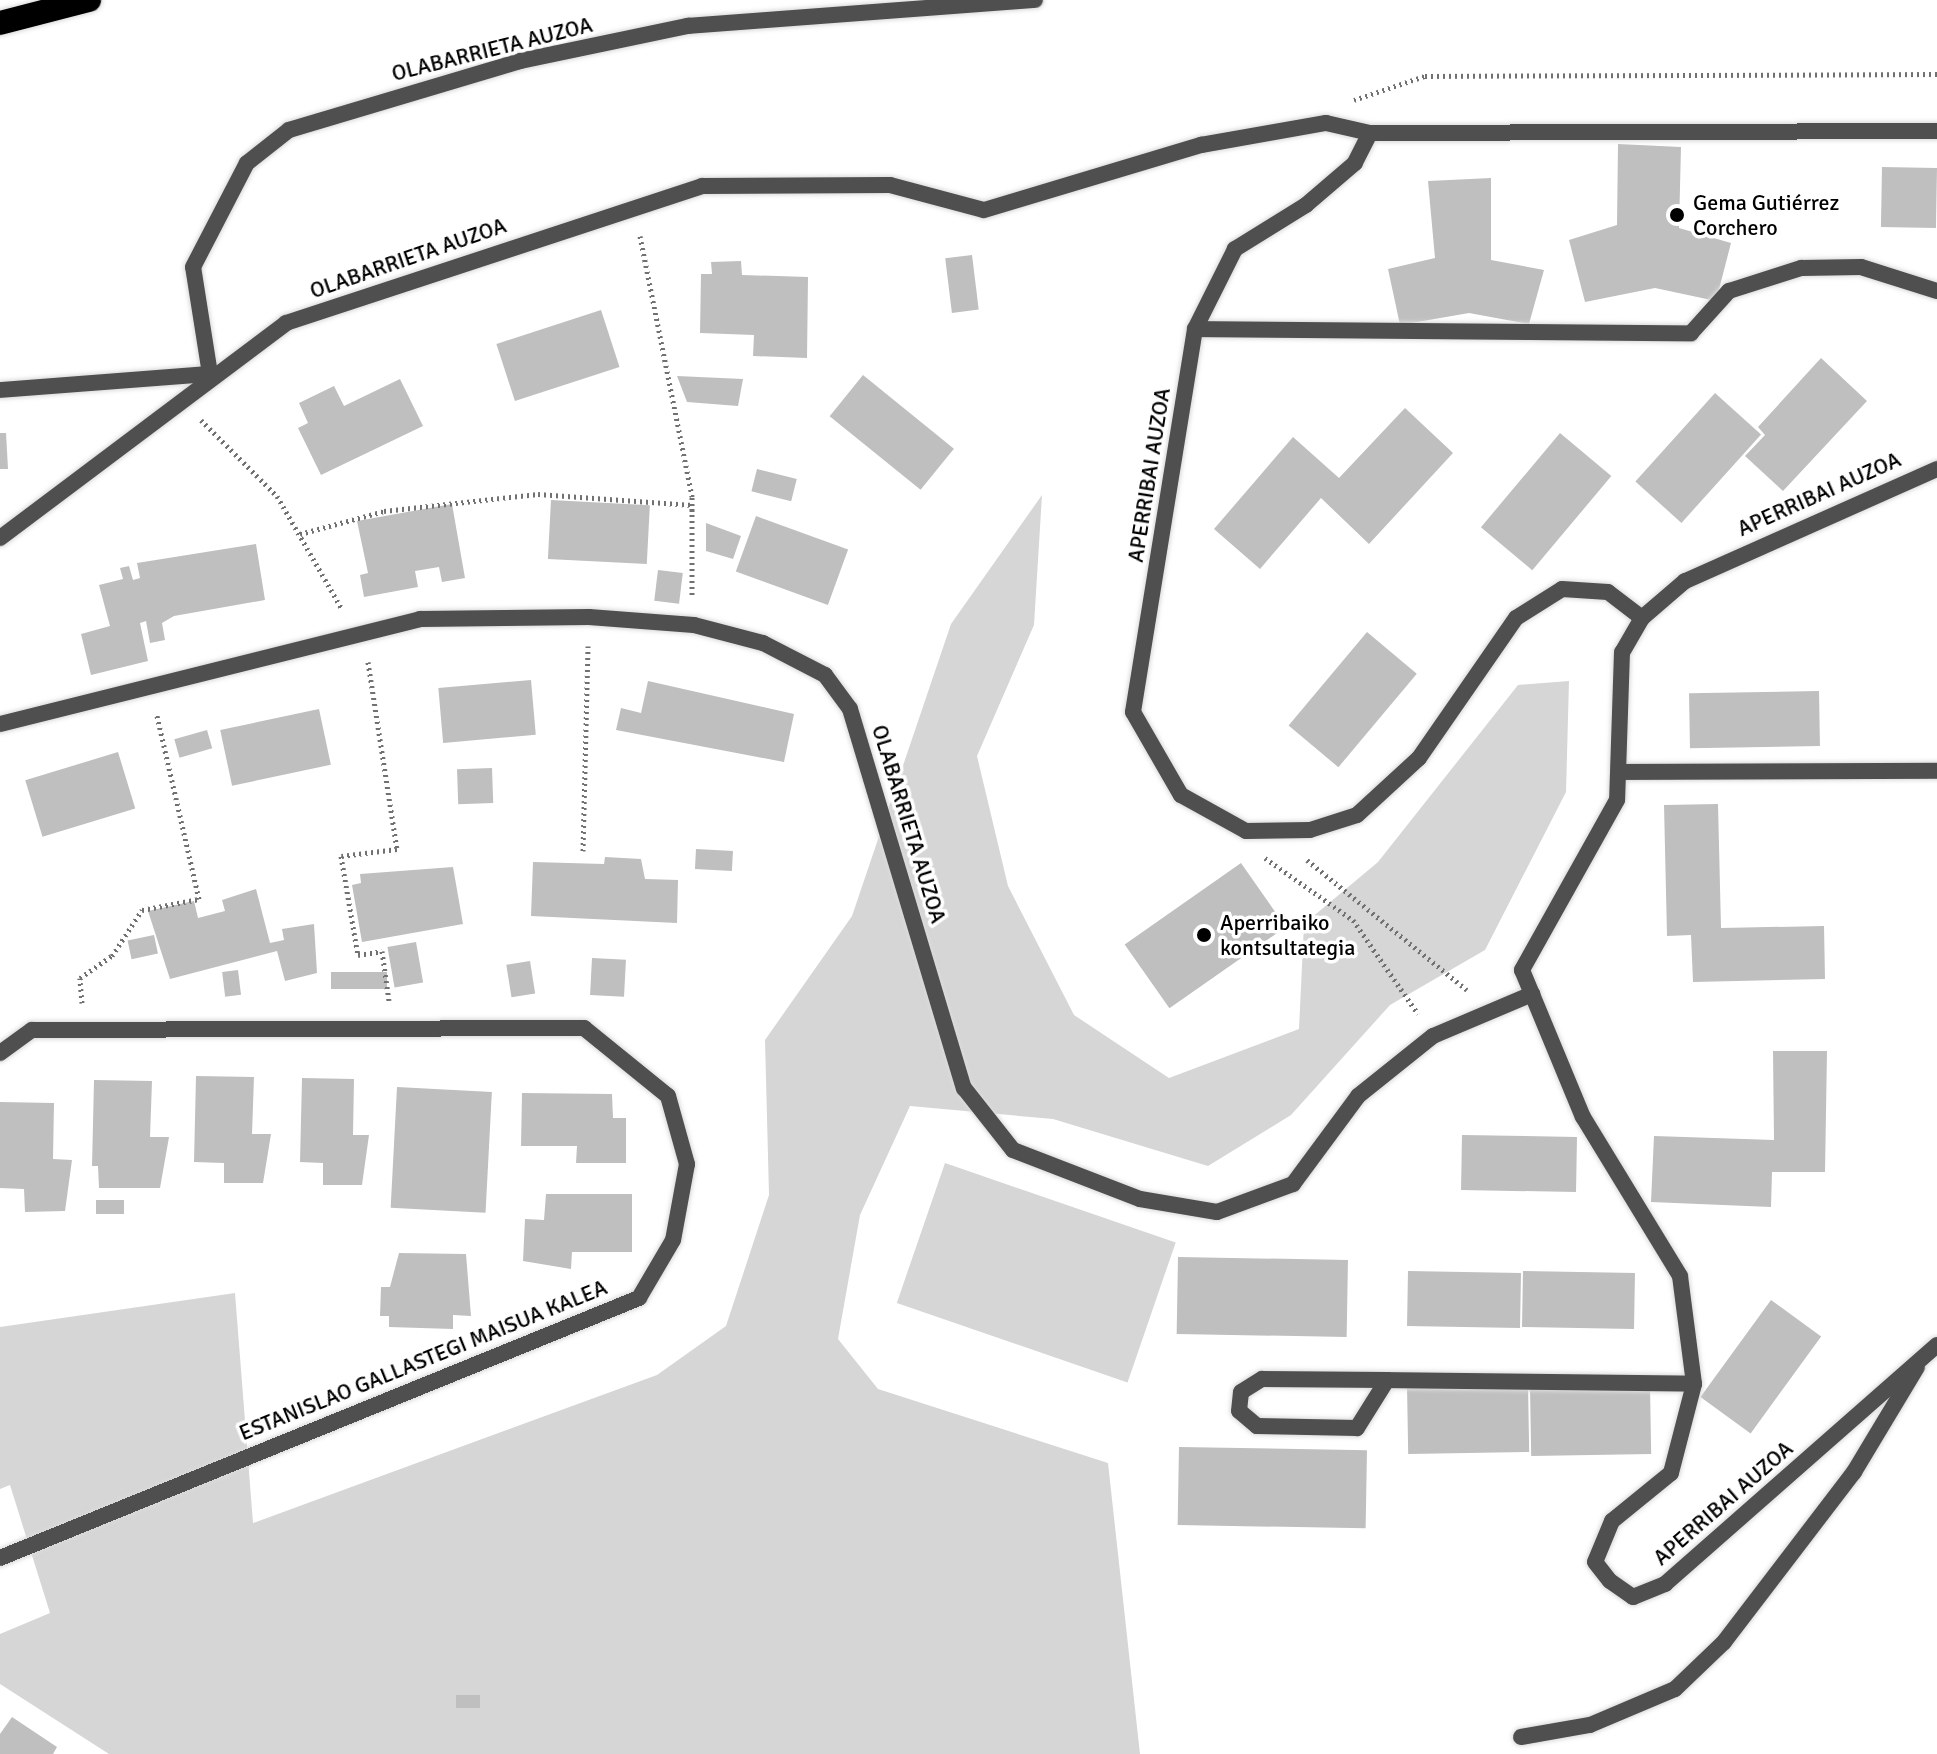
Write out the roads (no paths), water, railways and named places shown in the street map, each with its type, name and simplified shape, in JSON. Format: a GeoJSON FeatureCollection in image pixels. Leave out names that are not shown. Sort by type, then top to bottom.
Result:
{"type":"FeatureCollection","features":[{"type":"Feature","properties":{"kind":"highway"},"geometry":{"type":"LineString","coordinates":[[0,23],[89,0]]}},
{"type":"Feature","properties":{"kind":"street","name":"OLABARRIETA AUZOA"},"geometry":{"type":"LineString","coordinates":[[210,374],[193,267],[247,163],[289,130],[520,61],[688,26],[1035,0]]}},
{"type":"Feature","properties":{"kind":"street","name":"OLABARRIETA AUZOA"},"geometry":{"type":"LineString","coordinates":[[0,538],[210,374],[286,323],[702,186],[890,185],[984,210],[1201,145],[1326,123],[1370,133]]}},
{"type":"Feature","properties":{"kind":"street"},"geometry":{"type":"LineString","coordinates":[[1370,133],[1937,131]]}},
{"type":"Feature","properties":{"kind":"street","name":"APERRIBAI AUZOA"},"geometry":{"type":"LineString","coordinates":[[1370,133],[1355,163],[1306,205],[1235,249],[1195,329],[1133,712],[1181,795],[1246,831],[1298,830],[1368,805],[1419,758],[1516,618],[1562,589],[1608,592],[1642,618]]}},
{"type":"Feature","properties":{"kind":"street"},"geometry":{"type":"LineString","coordinates":[[1195,329],[1691,333],[1729,291],[1801,268],[1861,267],[1937,291]]}},
{"type":"Feature","properties":{"kind":"street","name":"OLABARRIETA AUZOA"},"geometry":{"type":"LineString","coordinates":[[0,390],[210,374]]}},
{"type":"Feature","properties":{"kind":"street","name":"APERRIBAI AUZOA"},"geometry":{"type":"LineString","coordinates":[[1931,1349],[1665,1584],[1633,1597],[1595,1562],[1612,1521],[1671,1473],[1694,1384],[1680,1276],[1583,1117],[1522,970],[1617,800],[1622,652],[1642,618],[1685,581],[1904,478],[1937,469]]}},
{"type":"Feature","properties":{"kind":"street","name":"OLABARRIETA AUZOA"},"geometry":{"type":"LineString","coordinates":[[0,724],[420,619],[589,617],[690,625],[798,660],[825,675],[850,709],[964,1088],[1013,1150],[1140,1199],[1217,1212],[1293,1184],[1358,1096],[1433,1036],[1532,994]]}},
{"type":"Feature","properties":{"kind":"street"},"geometry":{"type":"LineString","coordinates":[[1619,772],[1937,771]]}},
{"type":"Feature","properties":{"kind":"street","name":"ESTANISLAO GALLASTEGI MAISUA KALEA"},"geometry":{"type":"LineString","coordinates":[[0,1053],[32,1030],[584,1028],[668,1096],[687,1164],[673,1240],[639,1298],[0,1558]]}},
{"type":"Feature","properties":{"kind":"street","name":"APERRIBAI AUZOA"},"geometry":{"type":"LineString","coordinates":[[1521,1737],[1590,1725],[1675,1689],[1724,1642],[1854,1472],[1931,1349]]}},
{"type":"Feature","properties":{"kind":"street"},"geometry":{"type":"LineString","coordinates":[[1387,1380],[1357,1428],[1257,1426],[1239,1411],[1241,1392],[1262,1379],[1387,1380],[1694,1384]]}},
{"type":"Feature","properties":{"kind":"place","name":"Gema Gutiérrez Corchero"},"geometry":{"type":"Point","coordinates":[1677,215]}},
{"type":"Feature","properties":{"kind":"place","name":"Aperribaiko kontsultategia"},"geometry":{"type":"Point","coordinates":[1204,935]}}]}
